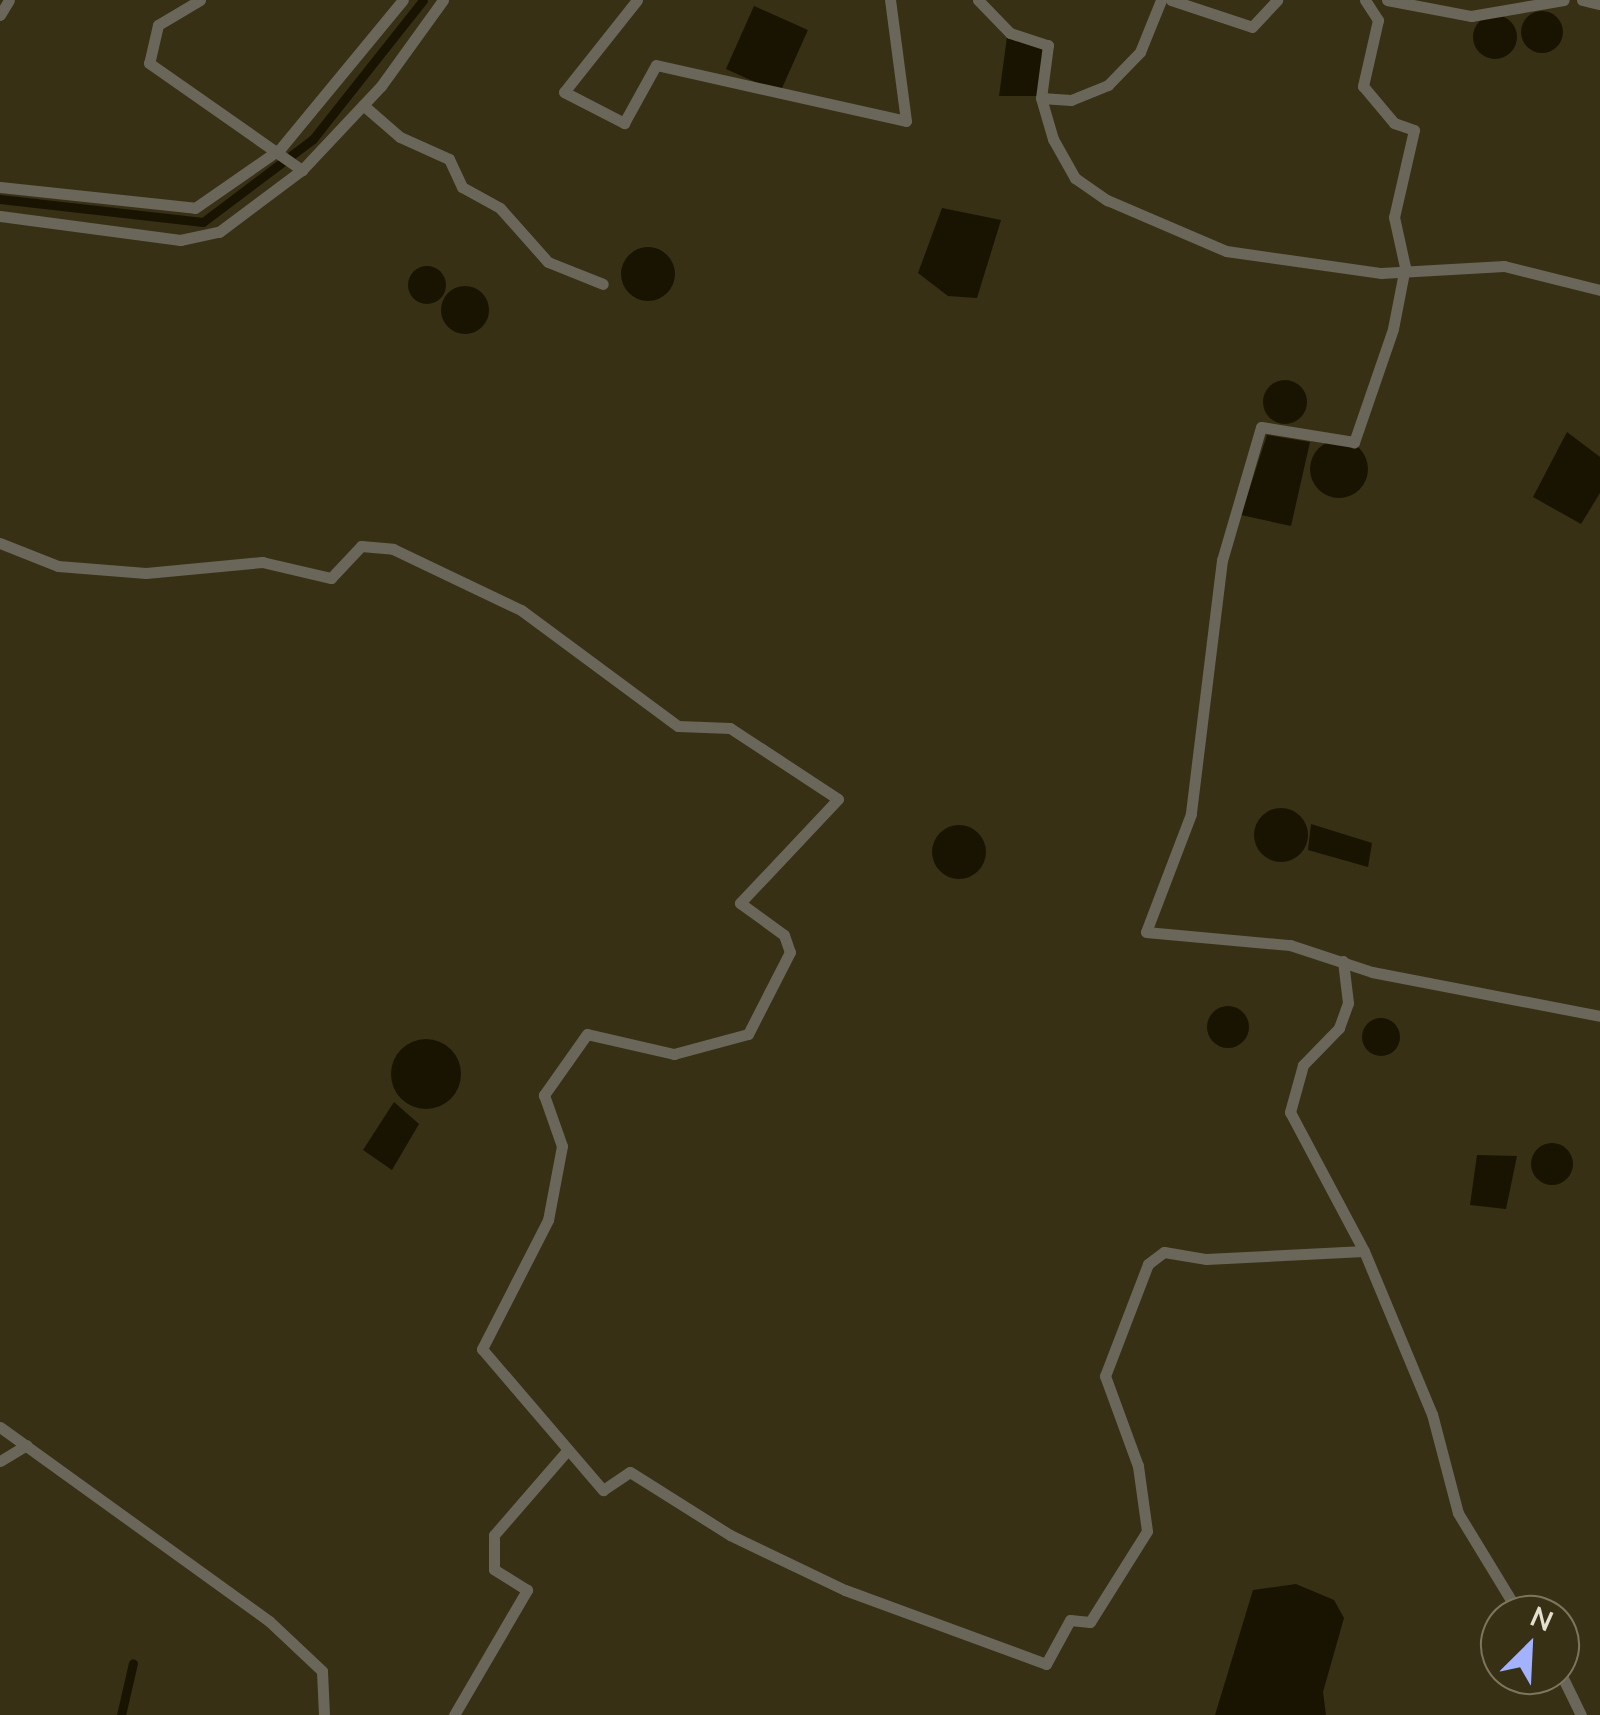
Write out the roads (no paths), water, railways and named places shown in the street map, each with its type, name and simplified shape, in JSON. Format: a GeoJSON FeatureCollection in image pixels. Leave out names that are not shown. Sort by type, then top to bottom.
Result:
{"type":"FeatureCollection","features":[{"type":"Feature","properties":{"kind":"street"},"geometry":{"type":"LineString","coordinates":[[0,15],[9,0]]}},
{"type":"Feature","properties":{"kind":"street"},"geometry":{"type":"LineString","coordinates":[[200,0],[158,25],[148,63],[280,149],[302,170]]}},
{"type":"Feature","properties":{"kind":"street"},"geometry":{"type":"LineString","coordinates":[[0,187],[195,208],[280,149],[403,0]]}},
{"type":"Feature","properties":{"kind":"street"},"geometry":{"type":"LineString","coordinates":[[0,216],[200,237],[238,222],[302,170],[363,105],[442,0]]}},
{"type":"Feature","properties":{"kind":"street"},"geometry":{"type":"LineString","coordinates":[[637,0],[564,92],[624,123],[656,64],[906,121],[890,0]]}},
{"type":"Feature","properties":{"kind":"street"},"geometry":{"type":"LineString","coordinates":[[978,0],[1010,33],[1048,44],[1041,98],[1075,178],[1106,200],[1226,251],[1381,273],[1406,267],[1504,266],[1600,290]]}},
{"type":"Feature","properties":{"kind":"street"},"geometry":{"type":"LineString","coordinates":[[1041,98],[1071,100],[1108,85],[1140,52],[1161,0]]}},
{"type":"Feature","properties":{"kind":"street"},"geometry":{"type":"LineString","coordinates":[[1170,0],[1252,27],[1277,0]]}},
{"type":"Feature","properties":{"kind":"street"},"geometry":{"type":"LineString","coordinates":[[1364,0],[1378,16],[1363,86],[1414,130],[1394,217],[1406,267],[1354,442],[1262,427],[1222,560],[1191,814],[1146,932],[1290,945],[1342,961],[1600,1016]]}},
{"type":"Feature","properties":{"kind":"street"},"geometry":{"type":"LineString","coordinates":[[1387,0],[1471,16],[1564,0]]}},
{"type":"Feature","properties":{"kind":"street"},"geometry":{"type":"LineString","coordinates":[[1582,0],[1600,4]]}},
{"type":"Feature","properties":{"kind":"street"},"geometry":{"type":"LineString","coordinates":[[363,105],[400,137],[449,159],[462,188],[500,208],[534,252],[603,284]]}},
{"type":"Feature","properties":{"kind":"street"},"geometry":{"type":"LineString","coordinates":[[0,543],[58,566],[146,573],[262,562],[331,578],[361,546],[392,550],[521,610],[678,726],[730,728],[838,799],[740,903],[784,935],[790,952],[748,1034],[674,1054],[587,1034],[544,1095],[562,1146],[548,1220],[482,1349],[566,1452],[603,1490],[630,1472],[730,1535],[845,1590],[1046,1664],[1070,1620],[1090,1622],[1147,1531],[1138,1466],[1105,1376],[1148,1264],[1164,1252],[1206,1259],[1364,1251]]}},
{"type":"Feature","properties":{"kind":"street"},"geometry":{"type":"LineString","coordinates":[[1342,961],[1348,1003],[1339,1028],[1303,1065],[1290,1112],[1364,1251],[1432,1414],[1458,1513],[1508,1595]]}},
{"type":"Feature","properties":{"kind":"street"},"geometry":{"type":"LineString","coordinates":[[0,1427],[269,1621],[322,1671],[324,1715]]}},
{"type":"Feature","properties":{"kind":"street"},"geometry":{"type":"LineString","coordinates":[[0,1460],[28,1444]]}},
{"type":"Feature","properties":{"kind":"street"},"geometry":{"type":"LineString","coordinates":[[454,1715],[527,1590],[494,1568],[494,1535],[566,1452]]}},
{"type":"Feature","properties":{"kind":"waterway"},"geometry":{"type":"LineString","coordinates":[[0,199],[203,222],[313,139],[423,0]]}},
{"type":"Feature","properties":{"kind":"waterway"},"geometry":{"type":"LineString","coordinates":[[121,1715],[133,1663]]}}]}
